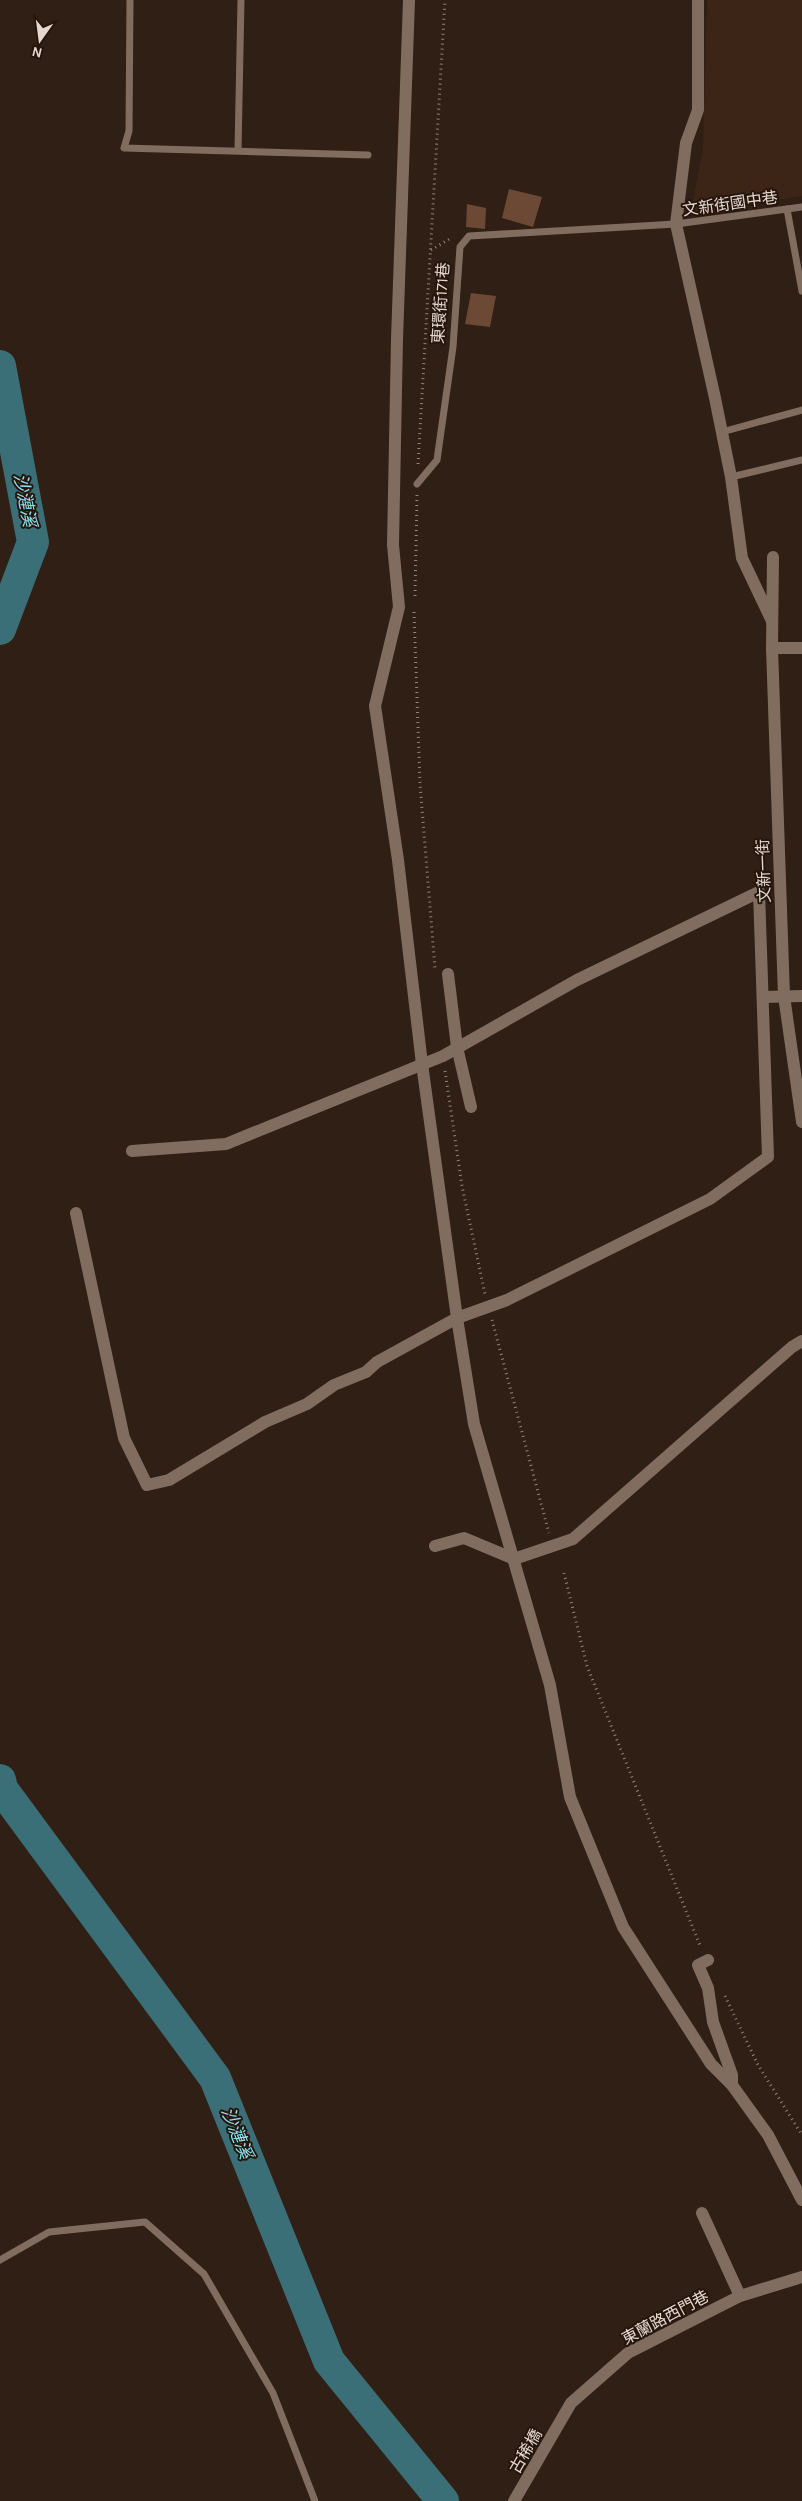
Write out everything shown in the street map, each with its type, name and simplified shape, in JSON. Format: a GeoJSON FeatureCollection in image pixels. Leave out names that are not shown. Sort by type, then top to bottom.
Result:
{"type":"FeatureCollection","features":[{"type":"Feature","properties":{"kind":"street"},"geometry":{"type":"LineString","coordinates":[[409,0],[397,339],[393,545],[398,607],[375,706],[398,860],[422,1064],[457,1318],[474,1424],[550,1685],[570,1797],[619,1919],[711,2064],[732,2085],[768,2135],[802,2200]]}},
{"type":"Feature","properties":{"kind":"street"},"geometry":{"type":"LineString","coordinates":[[698,0],[698,110],[686,143],[676,224],[722,432],[742,558],[772,622]]}},
{"type":"Feature","properties":{"kind":"street","name":"文新一街"},"geometry":{"type":"LineString","coordinates":[[773,558],[772,648],[784,996],[802,1122]]}},
{"type":"Feature","properties":{"kind":"street"},"geometry":{"type":"LineString","coordinates":[[772,648],[802,648]]}},
{"type":"Feature","properties":{"kind":"street"},"geometry":{"type":"LineString","coordinates":[[76,1213],[124,1438],[147,1485],[169,1480],[264,1422],[307,1404],[334,1385],[366,1372],[377,1362],[457,1318],[507,1300],[710,1198],[768,1157],[759,892],[577,980],[443,1056],[226,1144],[132,1151]]}},
{"type":"Feature","properties":{"kind":"street"},"geometry":{"type":"LineString","coordinates":[[448,974],[457,1047],[471,1107]]}},
{"type":"Feature","properties":{"kind":"street"},"geometry":{"type":"LineString","coordinates":[[764,997],[802,996]]}},
{"type":"Feature","properties":{"kind":"street"},"geometry":{"type":"LineString","coordinates":[[435,1546],[464,1538],[514,1559],[573,1539],[792,1347],[802,1341]]}},
{"type":"Feature","properties":{"kind":"street"},"geometry":{"type":"LineString","coordinates":[[708,1960],[698,1965],[708,1988],[713,2022],[732,2075],[732,2085]]}},
{"type":"Feature","properties":{"kind":"street"},"geometry":{"type":"LineString","coordinates":[[702,2212],[740,2296]]}},
{"type":"Feature","properties":{"kind":"street","name":"東蘭路西門巷"},"geometry":{"type":"LineString","coordinates":[[564,2416],[571,2403],[628,2353],[740,2296],[802,2277]]}},
{"type":"Feature","properties":{"kind":"street","name":"古稀橋"},"geometry":{"type":"LineString","coordinates":[[514,2501],[564,2416]]}},
{"type":"Feature","properties":{"kind":"lane"},"geometry":{"type":"LineString","coordinates":[[130,0],[129,131],[124,148],[368,155]]}},
{"type":"Feature","properties":{"kind":"lane"},"geometry":{"type":"LineString","coordinates":[[238,150],[241,0]]}},
{"type":"Feature","properties":{"kind":"lane","name":"文新街國中巷"},"geometry":{"type":"LineString","coordinates":[[676,224],[802,207]]}},
{"type":"Feature","properties":{"kind":"lane","name":"文新街國中巷"},"geometry":{"type":"LineString","coordinates":[[787,209],[802,291]]}},
{"type":"Feature","properties":{"kind":"lane","name":"東環街171巷"},"geometry":{"type":"LineString","coordinates":[[417,484],[437,460],[453,347],[460,247],[469,236],[676,224]]}},
{"type":"Feature","properties":{"kind":"lane"},"geometry":{"type":"LineString","coordinates":[[722,432],[802,410]]}},
{"type":"Feature","properties":{"kind":"lane"},"geometry":{"type":"LineString","coordinates":[[730,478],[802,460]]}},
{"type":"Feature","properties":{"kind":"lane"},"geometry":{"type":"LineString","coordinates":[[0,2260],[50,2232],[145,2222],[204,2274],[273,2393],[316,2501]]}},
{"type":"Feature","properties":{"kind":"path"},"geometry":{"type":"LineString","coordinates":[[414,601],[417,484],[445,0]]}},
{"type":"Feature","properties":{"kind":"path"},"geometry":{"type":"LineString","coordinates":[[414,611],[420,784],[435,974]]}},
{"type":"Feature","properties":{"kind":"path"},"geometry":{"type":"LineString","coordinates":[[443,1056],[462,1186],[485,1294]]}},
{"type":"Feature","properties":{"kind":"path"},"geometry":{"type":"LineString","coordinates":[[492,1320],[552,1546]]}},
{"type":"Feature","properties":{"kind":"path"},"geometry":{"type":"LineString","coordinates":[[564,1574],[587,1666],[655,1836],[708,1960]]}},
{"type":"Feature","properties":{"kind":"path"},"geometry":{"type":"LineString","coordinates":[[725,1995],[758,2066],[802,2135]]}},
{"type":"Feature","properties":{"kind":"shaded area"},"geometry":{"type":"Polygon","coordinates":[[[707,0],[802,0],[802,196],[690,215],[703,148],[707,0]]]}},
{"type":"Feature","properties":{"kind":"building"},"geometry":{"type":"Polygon","coordinates":[[[509,189],[542,197],[533,227],[502,218],[509,189]]]}},
{"type":"Feature","properties":{"kind":"building"},"geometry":{"type":"Polygon","coordinates":[[[467,204],[486,208],[485,229],[466,227],[467,204]]]}},
{"type":"Feature","properties":{"kind":"building"},"geometry":{"type":"Polygon","coordinates":[[[471,293],[496,296],[490,327],[465,324],[471,293]]]}},
{"type":"Feature","properties":{"kind":"waterway","name":"沙漣溪"},"geometry":{"type":"LineString","coordinates":[[0,366],[33,542],[0,629]]}},
{"type":"Feature","properties":{"kind":"waterway","name":"沙漣溪"},"geometry":{"type":"LineString","coordinates":[[0,1780],[2,1789],[215,2078],[329,2361],[443,2501]]}}]}
